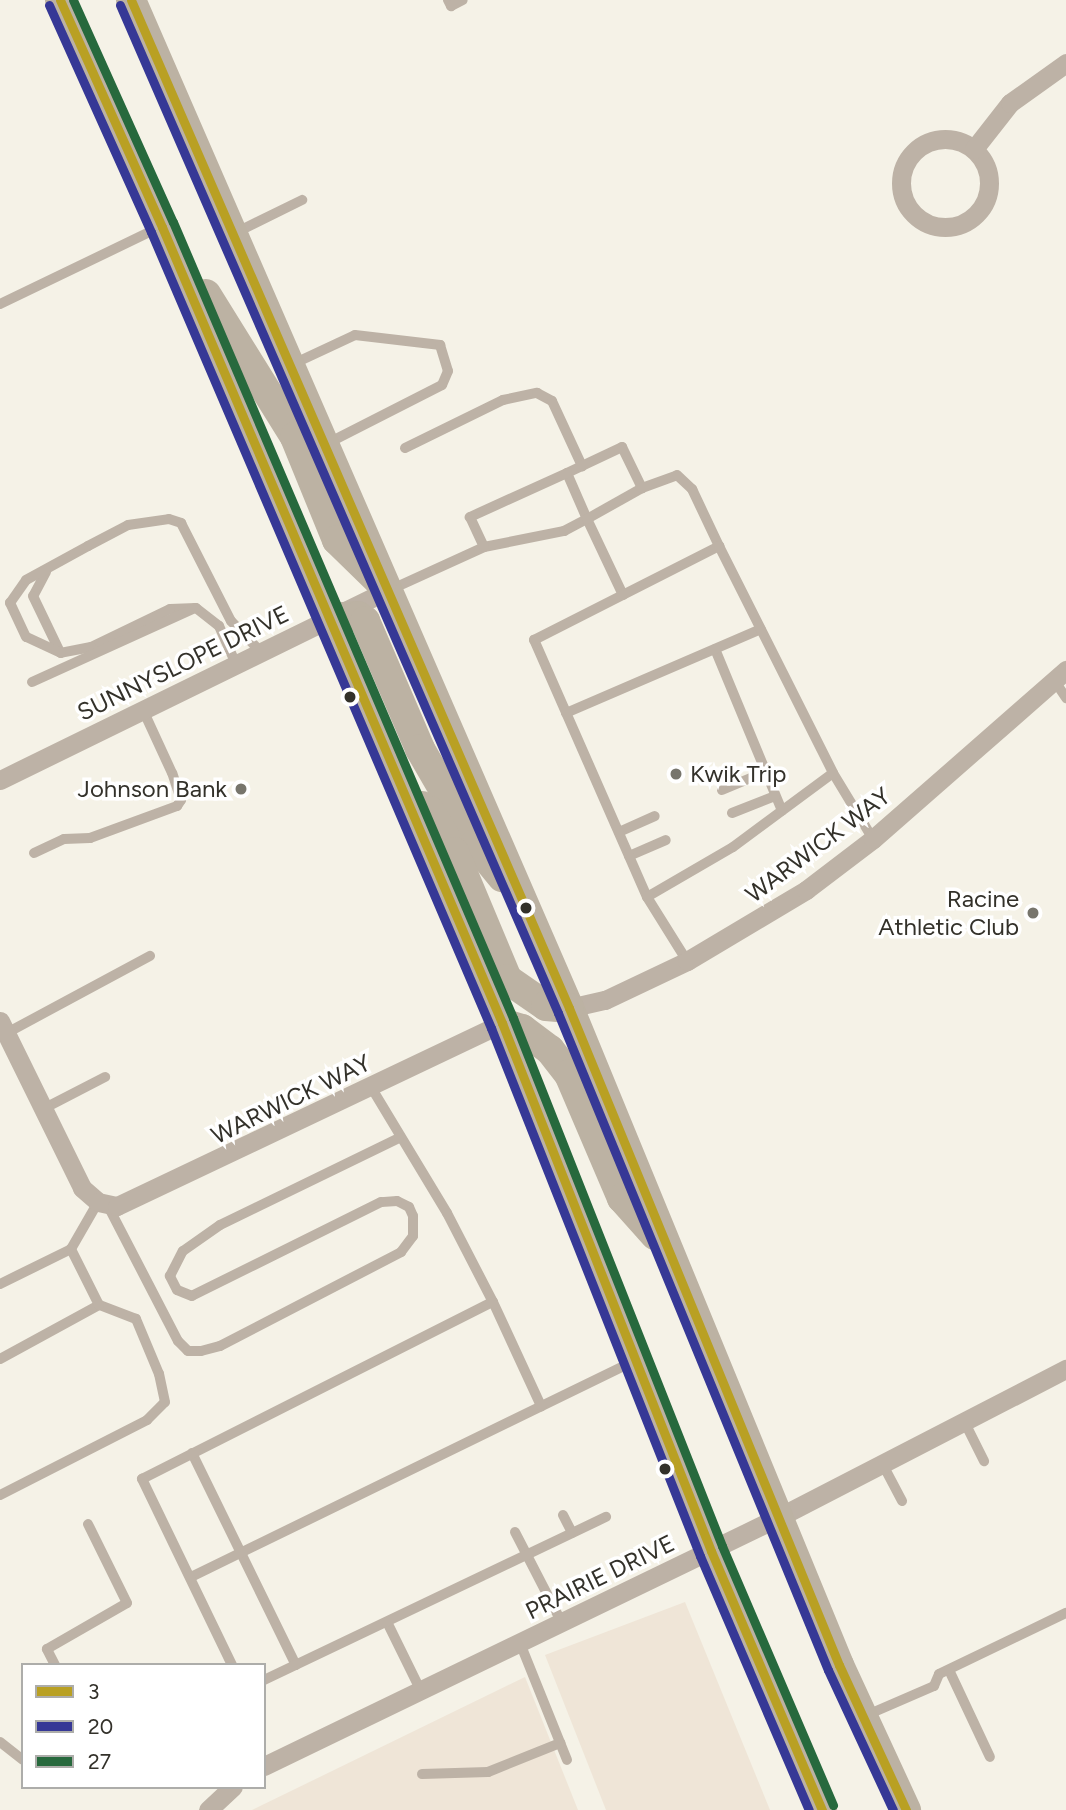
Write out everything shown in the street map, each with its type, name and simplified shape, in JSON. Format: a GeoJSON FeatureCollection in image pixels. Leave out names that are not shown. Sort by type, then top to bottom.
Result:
{"type":"FeatureCollection","features":[{"type":"Feature","properties":{"kind":"main road"},"geometry":{"type":"LineString","coordinates":[[60,0],[162,227],[502,1023],[711,1551],[822,1810]]}},
{"type":"Feature","properties":{"kind":"main road"},"geometry":{"type":"LineString","coordinates":[[131,0],[235,233],[569,1008],[863,1716],[906,1810]]}},
{"type":"Feature","properties":{"kind":"main road"},"geometry":{"type":"LineString","coordinates":[[162,227],[279,407],[337,540],[388,590]]}},
{"type":"Feature","properties":{"kind":"main road"},"geometry":{"type":"LineString","coordinates":[[330,618],[358,616],[365,621],[437,779],[475,844],[524,904]]}},
{"type":"Feature","properties":{"kind":"main road"},"geometry":{"type":"LineString","coordinates":[[405,796],[430,811],[442,828],[507,979],[546,1006],[569,1008]]}},
{"type":"Feature","properties":{"kind":"main road"},"geometry":{"type":"LineString","coordinates":[[502,1023],[522,1029],[550,1050],[569,1074],[622,1198],[671,1254]]}},
{"type":"Feature","properties":{"kind":"street"},"geometry":{"type":"LineString","coordinates":[[974,149],[1010,103],[1066,63]]}},
{"type":"Feature","properties":{"kind":"street"},"geometry":{"type":"LineString","coordinates":[[953,140],[974,149],[988,172],[989,186],[979,211],[969,220],[943,227],[916,216],[902,189],[907,160],[930,141],[953,140]]}},
{"type":"Feature","properties":{"kind":"street","name":"SUNNYSLOPE DRIVE"},"geometry":{"type":"LineString","coordinates":[[0,780],[388,590]]}},
{"type":"Feature","properties":{"kind":"street","name":"WARWICK WAY"},"geometry":{"type":"LineString","coordinates":[[569,1008],[605,1000],[687,961],[806,890],[873,839],[1060,675]]}},
{"type":"Feature","properties":{"kind":"street","name":"WARWICK WAY"},"geometry":{"type":"LineString","coordinates":[[103,1204],[132,1202],[502,1023]]}},
{"type":"Feature","properties":{"kind":"street"},"geometry":{"type":"LineString","coordinates":[[2,1030],[82,1188],[103,1204]]}},
{"type":"Feature","properties":{"kind":"street","name":"PRAIRIE DRIVE"},"geometry":{"type":"LineString","coordinates":[[266,1765],[711,1551],[1066,1368]]}},
{"type":"Feature","properties":{"kind":"street"},"geometry":{"type":"LineString","coordinates":[[208,1810],[228,1789]]}},
{"type":"Feature","properties":{"kind":"lane"},"geometry":{"type":"LineString","coordinates":[[448,0],[451,6],[463,0]]}},
{"type":"Feature","properties":{"kind":"lane"},"geometry":{"type":"LineString","coordinates":[[235,233],[302,201]]}},
{"type":"Feature","properties":{"kind":"lane"},"geometry":{"type":"LineString","coordinates":[[0,304],[162,227]]}},
{"type":"Feature","properties":{"kind":"lane"},"geometry":{"type":"LineString","coordinates":[[291,365],[355,335],[440,345],[448,372],[442,385],[326,444]]}},
{"type":"Feature","properties":{"kind":"lane"},"geometry":{"type":"LineString","coordinates":[[405,448],[503,400],[537,393],[552,401],[582,466]]}},
{"type":"Feature","properties":{"kind":"lane"},"geometry":{"type":"LineString","coordinates":[[484,547],[470,517],[622,447],[642,488]]}},
{"type":"Feature","properties":{"kind":"lane"},"geometry":{"type":"LineString","coordinates":[[567,473],[623,595]]}},
{"type":"Feature","properties":{"kind":"lane"},"geometry":{"type":"LineString","coordinates":[[388,590],[484,547],[564,531],[642,488],[677,475],[692,489],[833,773],[873,839]]}},
{"type":"Feature","properties":{"kind":"lane"},"geometry":{"type":"LineString","coordinates":[[236,664],[219,626],[196,608],[170,609],[91,647],[61,653],[26,637],[10,603],[26,580],[128,526],[147,520],[181,523],[230,621],[261,652]]}},
{"type":"Feature","properties":{"kind":"lane"},"geometry":{"type":"LineString","coordinates":[[687,961],[647,897],[534,640],[719,546]]}},
{"type":"Feature","properties":{"kind":"lane"},"geometry":{"type":"LineString","coordinates":[[49,569],[33,596],[61,653]]}},
{"type":"Feature","properties":{"kind":"lane"},"geometry":{"type":"LineString","coordinates":[[32,682],[196,608]]}},
{"type":"Feature","properties":{"kind":"lane"},"geometry":{"type":"LineString","coordinates":[[566,713],[761,629]]}},
{"type":"Feature","properties":{"kind":"lane"},"geometry":{"type":"LineString","coordinates":[[715,649],[782,811]]}},
{"type":"Feature","properties":{"kind":"lane"},"geometry":{"type":"LineString","coordinates":[[1060,675],[1066,698]]}},
{"type":"Feature","properties":{"kind":"lane"},"geometry":{"type":"LineString","coordinates":[[34,853],[64,839],[90,838],[177,806],[181,800],[172,773],[143,710]]}},
{"type":"Feature","properties":{"kind":"lane"},"geometry":{"type":"LineString","coordinates":[[722,790],[765,772]]}},
{"type":"Feature","properties":{"kind":"lane"},"geometry":{"type":"LineString","coordinates":[[647,897],[733,847],[833,773]]}},
{"type":"Feature","properties":{"kind":"lane"},"geometry":{"type":"LineString","coordinates":[[732,813],[775,796]]}},
{"type":"Feature","properties":{"kind":"lane"},"geometry":{"type":"LineString","coordinates":[[619,832],[655,816]]}},
{"type":"Feature","properties":{"kind":"lane"},"geometry":{"type":"LineString","coordinates":[[629,856],[666,840]]}},
{"type":"Feature","properties":{"kind":"lane"},"geometry":{"type":"LineString","coordinates":[[2,1030],[150,956]]}},
{"type":"Feature","properties":{"kind":"lane"},"geometry":{"type":"LineString","coordinates":[[43,1109],[105,1077]]}},
{"type":"Feature","properties":{"kind":"lane"},"geometry":{"type":"LineString","coordinates":[[371,1087],[399,1138],[447,1213],[493,1302],[541,1406]]}},
{"type":"Feature","properties":{"kind":"lane"},"geometry":{"type":"LineString","coordinates":[[0,1284],[71,1249],[103,1204],[178,1341],[188,1350],[201,1351],[220,1346],[401,1252],[414,1236],[413,1216],[408,1207],[397,1201],[381,1202],[192,1296],[177,1290],[170,1276],[183,1251],[220,1225],[399,1138]]}},
{"type":"Feature","properties":{"kind":"lane"},"geometry":{"type":"LineString","coordinates":[[0,1495],[147,1420],[165,1402],[159,1374],[136,1319],[99,1305],[71,1249]]}},
{"type":"Feature","properties":{"kind":"lane"},"geometry":{"type":"LineString","coordinates":[[231,1663],[142,1479],[493,1302]]}},
{"type":"Feature","properties":{"kind":"lane"},"geometry":{"type":"LineString","coordinates":[[0,1359],[99,1305]]}},
{"type":"Feature","properties":{"kind":"lane"},"geometry":{"type":"LineString","coordinates":[[191,1577],[635,1360]]}},
{"type":"Feature","properties":{"kind":"lane"},"geometry":{"type":"LineString","coordinates":[[964,1420],[984,1461]]}},
{"type":"Feature","properties":{"kind":"lane"},"geometry":{"type":"LineString","coordinates":[[192,1453],[296,1665]]}},
{"type":"Feature","properties":{"kind":"lane"},"geometry":{"type":"LineString","coordinates":[[881,1462],[902,1501]]}},
{"type":"Feature","properties":{"kind":"lane"},"geometry":{"type":"LineString","coordinates":[[562,1515],[572,1533]]}},
{"type":"Feature","properties":{"kind":"lane"},"geometry":{"type":"LineString","coordinates":[[266,1679],[387,1622],[451,1587],[526,1556],[606,1517]]}},
{"type":"Feature","properties":{"kind":"lane"},"geometry":{"type":"LineString","coordinates":[[54,1663],[47,1649],[127,1603],[88,1524]]}},
{"type":"Feature","properties":{"kind":"lane"},"geometry":{"type":"LineString","coordinates":[[515,1532],[562,1623]]}},
{"type":"Feature","properties":{"kind":"lane"},"geometry":{"type":"LineString","coordinates":[[863,1716],[934,1686],[939,1674],[1066,1613]]}},
{"type":"Feature","properties":{"kind":"lane"},"geometry":{"type":"LineString","coordinates":[[387,1622],[421,1691]]}},
{"type":"Feature","properties":{"kind":"lane"},"geometry":{"type":"LineString","coordinates":[[520,1643],[567,1760]]}},
{"type":"Feature","properties":{"kind":"lane"},"geometry":{"type":"LineString","coordinates":[[949,1670],[990,1757]]}},
{"type":"Feature","properties":{"kind":"lane"},"geometry":{"type":"LineString","coordinates":[[0,1742],[21,1758]]}},
{"type":"Feature","properties":{"kind":"lane"},"geometry":{"type":"LineString","coordinates":[[422,1774],[488,1772],[560,1743]]}},
{"type":"Feature","properties":{"kind":"shaded area"},"geometry":{"type":"Polygon","coordinates":[[[685,1602],[770,1810],[606,1810],[545,1655],[685,1602]]]}},
{"type":"Feature","properties":{"kind":"shaded area"},"geometry":{"type":"Polygon","coordinates":[[[525,1677],[578,1810],[252,1810],[525,1677]]]}},
{"type":"Feature","properties":{"kind":"transit line","name":"3"},"geometry":{"type":"LineString","coordinates":[[60,0],[162,227],[502,1023],[711,1551],[822,1810]]}},
{"type":"Feature","properties":{"kind":"transit line","name":"27"},"geometry":{"type":"LineString","coordinates":[[73,0],[173,222],[513,1018],[722,1546],[833,1805]]}},
{"type":"Feature","properties":{"kind":"transit line","name":"3"},"geometry":{"type":"LineString","coordinates":[[131,0],[569,1008],[839,1665],[906,1810]]}},
{"type":"Feature","properties":{"kind":"transit line","name":"20"},"geometry":{"type":"LineString","coordinates":[[49,5],[151,232],[491,1028],[700,1556],[809,1810]]}},
{"type":"Feature","properties":{"kind":"transit line","name":"20"},"geometry":{"type":"LineString","coordinates":[[120,5],[558,1013],[828,1670],[893,1810]]}},
{"type":"Feature","properties":{"kind":"place","name":"Kwik Trip"},"geometry":{"type":"Point","coordinates":[676,774]}},
{"type":"Feature","properties":{"kind":"place","name":"Johnson Bank"},"geometry":{"type":"Point","coordinates":[241,789]}},
{"type":"Feature","properties":{"kind":"place","name":"Racine Athletic Club"},"geometry":{"type":"Point","coordinates":[1033,913]}}]}
